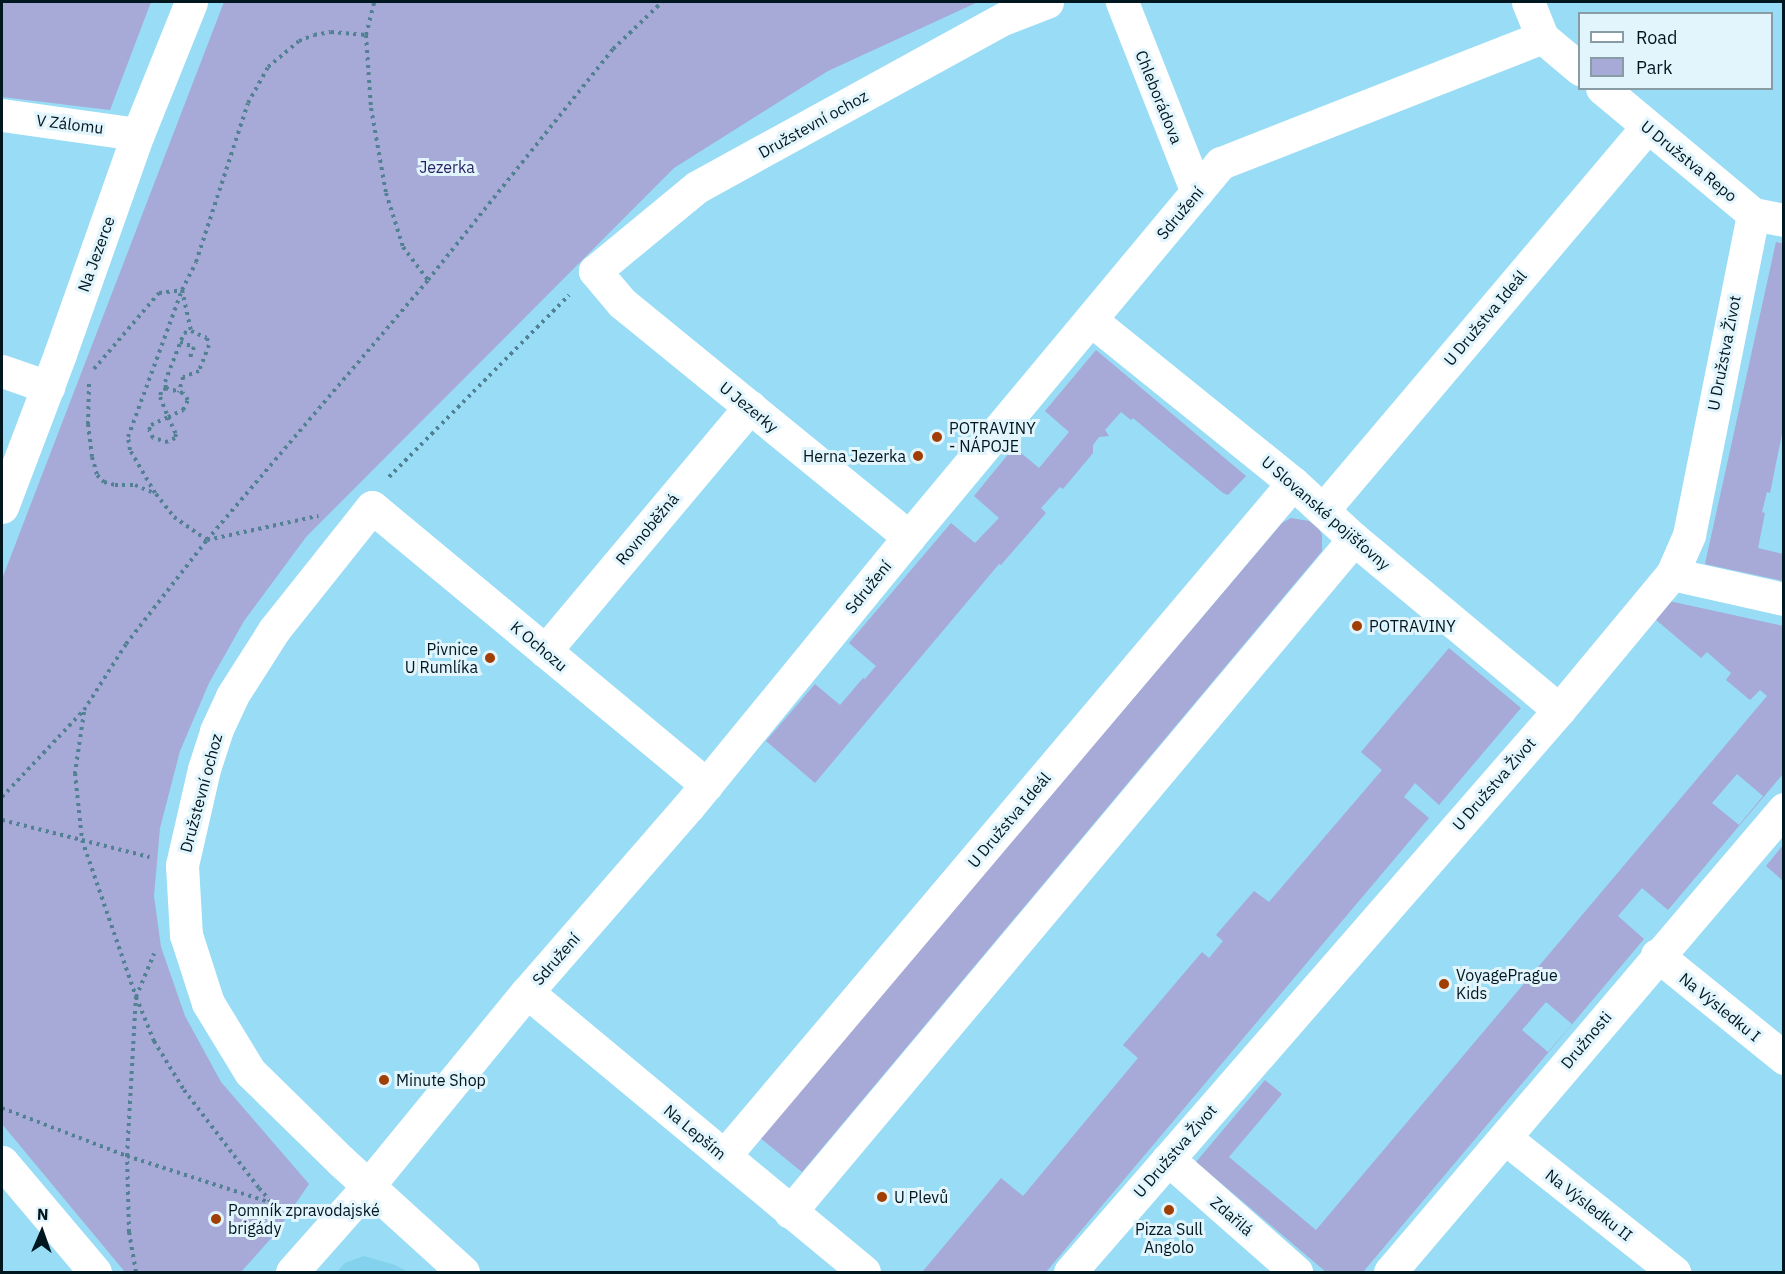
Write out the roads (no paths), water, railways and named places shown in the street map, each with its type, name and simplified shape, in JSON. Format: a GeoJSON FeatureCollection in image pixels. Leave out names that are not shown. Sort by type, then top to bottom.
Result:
{"type":"FeatureCollection","features":[{"type":"Feature","properties":{"kind":"street","name":"Na Jezerce"},"geometry":{"type":"LineString","coordinates":[[2,507],[48,387],[138,134],[191,2]]}},
{"type":"Feature","properties":{"kind":"street","name":"Družstevní ochoz"},"geometry":{"type":"LineString","coordinates":[[595,271],[697,187],[1005,18],[1047,2]]}},
{"type":"Feature","properties":{"kind":"street","name":"Chleborádova"},"geometry":{"type":"LineString","coordinates":[[1122,2],[1197,192]]}},
{"type":"Feature","properties":{"kind":"street"},"geometry":{"type":"LineString","coordinates":[[1528,2],[1542,37],[1578,67]]}},
{"type":"Feature","properties":{"kind":"street","name":"Sdružení"},"geometry":{"type":"LineString","coordinates":[[292,1272],[368,1186],[527,992],[706,785],[909,537],[1221,163],[1542,37]]}},
{"type":"Feature","properties":{"kind":"street","name":"U Družstva Repo"},"geometry":{"type":"LineString","coordinates":[[1604,90],[1647,127],[1768,217]]}},
{"type":"Feature","properties":{"kind":"street","name":"V Zálomu"},"geometry":{"type":"LineString","coordinates":[[2,115],[138,134]]}},
{"type":"Feature","properties":{"kind":"street","name":"U Družstva Ideál"},"geometry":{"type":"LineString","coordinates":[[1323,510],[1647,127]]}},
{"type":"Feature","properties":{"kind":"street","name":"U Družstva Život"},"geometry":{"type":"LineString","coordinates":[[1070,1272],[1559,710],[1672,574],[1689,535],[1768,217]]}},
{"type":"Feature","properties":{"kind":"street","name":"U Jezerky"},"geometry":{"type":"LineString","coordinates":[[595,271],[622,303],[909,537]]}},
{"type":"Feature","properties":{"kind":"street","name":"U Slovanské pojišťovny"},"geometry":{"type":"LineString","coordinates":[[1091,320],[1293,483],[1354,539],[1559,710]]}},
{"type":"Feature","properties":{"kind":"street"},"geometry":{"type":"LineString","coordinates":[[2,371],[48,387]]}},
{"type":"Feature","properties":{"kind":"street","name":"Rovnoběžná"},"geometry":{"type":"LineString","coordinates":[[545,651],[750,407]]}},
{"type":"Feature","properties":{"kind":"street","name":"U Družstva Ideál"},"geometry":{"type":"LineString","coordinates":[[724,1156],[1293,483]]}},
{"type":"Feature","properties":{"kind":"street","name":"Družstevní ochoz"},"geometry":{"type":"LineString","coordinates":[[367,514],[274,630],[232,696],[216,731],[204,769],[182,865],[186,935],[208,1003],[250,1072],[368,1186],[463,1272]]}},
{"type":"Feature","properties":{"kind":"street","name":"K Ochozu"},"geometry":{"type":"LineString","coordinates":[[367,514],[545,651],[706,785]]}},
{"type":"Feature","properties":{"kind":"street"},"geometry":{"type":"LineString","coordinates":[[790,1212],[1354,539]]}},
{"type":"Feature","properties":{"kind":"street"},"geometry":{"type":"LineString","coordinates":[[1672,574],[1784,599]]}},
{"type":"Feature","properties":{"kind":"street","name":"Družnosti"},"geometry":{"type":"LineString","coordinates":[[1390,1272],[1657,955],[1784,809]]}},
{"type":"Feature","properties":{"kind":"street","name":"Na Výsledku I"},"geometry":{"type":"LineString","coordinates":[[1657,955],[1784,1058]]}},
{"type":"Feature","properties":{"kind":"street","name":"Na Lepším"},"geometry":{"type":"LineString","coordinates":[[527,992],[864,1272]]}},
{"type":"Feature","properties":{"kind":"street","name":"Na Výsledku II"},"geometry":{"type":"LineString","coordinates":[[1505,1138],[1674,1272]]}},
{"type":"Feature","properties":{"kind":"street","name":"Zdařilá"},"geometry":{"type":"LineString","coordinates":[[1168,1159],[1296,1272]]}},
{"type":"Feature","properties":{"kind":"street"},"geometry":{"type":"LineString","coordinates":[[2,1162],[95,1272]]}},
{"type":"Feature","properties":{"kind":"place","name":"POTRAVINY - NÁPOJE"},"geometry":{"type":"Point","coordinates":[937,437]}},
{"type":"Feature","properties":{"kind":"place","name":"Herna Jezerka"},"geometry":{"type":"Point","coordinates":[918,456]}},
{"type":"Feature","properties":{"kind":"place","name":"POTRAVINY"},"geometry":{"type":"Point","coordinates":[1357,626]}},
{"type":"Feature","properties":{"kind":"place","name":"Pivnice U Rumlíka"},"geometry":{"type":"Point","coordinates":[490,658]}},
{"type":"Feature","properties":{"kind":"place","name":"VoyagePrague Kids"},"geometry":{"type":"Point","coordinates":[1444,984]}},
{"type":"Feature","properties":{"kind":"place","name":"Minute Shop"},"geometry":{"type":"Point","coordinates":[384,1080]}},
{"type":"Feature","properties":{"kind":"place","name":"U Plevů"},"geometry":{"type":"Point","coordinates":[882,1197]}},
{"type":"Feature","properties":{"kind":"place","name":"Pizza Sull Angolo"},"geometry":{"type":"Point","coordinates":[1169,1210]}},
{"type":"Feature","properties":{"kind":"place","name":"Pomník zpravodajské brigády"},"geometry":{"type":"Point","coordinates":[216,1219]}},
{"type":"Feature","properties":{"kind":"park label","name":"Jezerka"},"geometry":{"type":"Point","coordinates":[447,167]}}]}
